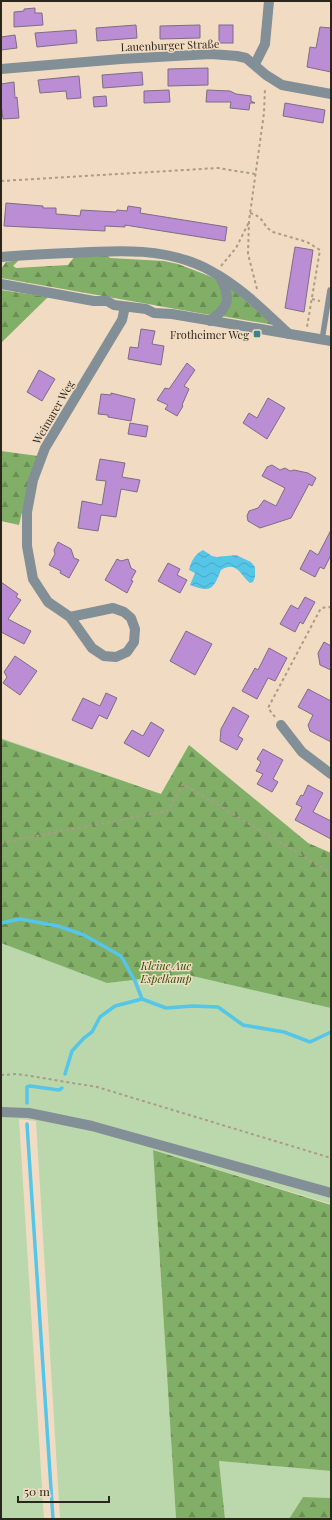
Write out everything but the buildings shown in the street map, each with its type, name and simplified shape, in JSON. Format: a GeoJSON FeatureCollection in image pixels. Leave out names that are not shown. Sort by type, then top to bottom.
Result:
{"type":"FeatureCollection","features":[{"type":"Feature","properties":{"kind":"street"},"geometry":{"type":"LineString","coordinates":[[255,64],[265,44],[269,1]]}},
{"type":"Feature","properties":{"kind":"street","name":"Lauenburger Straße"},"geometry":{"type":"LineString","coordinates":[[1,69],[121,59],[211,54],[246,58],[255,64],[266,75],[282,85],[331,94]]}},
{"type":"Feature","properties":{"kind":"street"},"geometry":{"type":"LineString","coordinates":[[1,257],[116,251],[163,254],[194,263],[219,273],[243,292],[289,334]]}},
{"type":"Feature","properties":{"kind":"street"},"geometry":{"type":"LineString","coordinates":[[210,321],[223,310],[226,304],[227,295],[225,286],[219,273]]}},
{"type":"Feature","properties":{"kind":"street"},"geometry":{"type":"LineString","coordinates":[[1,284],[94,301],[107,301],[114,305],[146,309],[162,314],[172,314],[327,340]]}},
{"type":"Feature","properties":{"kind":"street","name":"Weimarer Weg"},"geometry":{"type":"LineString","coordinates":[[70,617],[114,608],[124,612],[131,618],[135,629],[134,642],[127,652],[116,657],[104,656],[92,648],[70,617],[48,602],[34,579],[27,546],[27,512],[33,480],[45,448],[122,320],[125,307]]}},
{"type":"Feature","properties":{"kind":"street"},"geometry":{"type":"LineString","coordinates":[[281,725],[302,752],[331,774]]}},
{"type":"Feature","properties":{"kind":"street"},"geometry":{"type":"LineString","coordinates":[[1,1112],[29,1113],[92,1126],[331,1193]]}},
{"type":"Feature","properties":{"kind":"lane"},"geometry":{"type":"LineString","coordinates":[[327,340],[330,290]]}},
{"type":"Feature","properties":{"kind":"path"},"geometry":{"type":"LineString","coordinates":[[259,306],[261,301],[248,254],[249,221],[264,113],[266,75]]}},
{"type":"Feature","properties":{"kind":"path"},"geometry":{"type":"LineString","coordinates":[[1,180],[218,168],[255,174]]}},
{"type":"Feature","properties":{"kind":"path"},"geometry":{"type":"LineString","coordinates":[[250,213],[258,215],[273,232],[307,242],[320,250],[307,329]]}},
{"type":"Feature","properties":{"kind":"path"},"geometry":{"type":"LineString","coordinates":[[219,273],[236,248],[249,221]]}},
{"type":"Feature","properties":{"kind":"path"},"geometry":{"type":"LineString","coordinates":[[281,725],[268,708],[321,608],[331,607]]}},
{"type":"Feature","properties":{"kind":"path"},"geometry":{"type":"LineString","coordinates":[[1,843],[167,811],[183,784],[331,873]]}},
{"type":"Feature","properties":{"kind":"path"},"geometry":{"type":"LineString","coordinates":[[1,1075],[18,1074],[98,1086],[331,1158]]}},
{"type":"Feature","properties":{"kind":"green space"},"geometry":{"type":"Polygon","coordinates":[[[106,254],[110,258],[164,261],[178,264],[217,279],[223,295],[222,304],[216,312],[210,315],[1,278],[1,269],[6,262],[19,260],[13,266],[16,268],[68,265],[75,256],[106,254]]]}},
{"type":"Feature","properties":{"kind":"green space"},"geometry":{"type":"Polygon","coordinates":[[[228,286],[274,325],[221,316],[228,286]]]}},
{"type":"Feature","properties":{"kind":"green space"},"geometry":{"type":"Polygon","coordinates":[[[1,290],[48,297],[1,343],[1,290]]]}},
{"type":"Feature","properties":{"kind":"green space"},"geometry":{"type":"Polygon","coordinates":[[[1,451],[38,456],[30,479],[19,525],[1,521],[1,451]]]}},
{"type":"Feature","properties":{"kind":"green space","name":"Kleine Aue Espelkamp"},"geometry":{"type":"Polygon","coordinates":[[[1,738],[161,794],[189,745],[308,843],[331,853],[331,1204],[153,1150],[176,1519],[60,1519],[36,1121],[19,1119],[44,1519],[1,1519],[1,738]]]}},
{"type":"Feature","properties":{"kind":"green space"},"geometry":{"type":"Polygon","coordinates":[[[1,739],[161,794],[189,745],[308,843],[331,853],[331,1008],[184,974],[107,983],[1,943],[1,739]]]}},
{"type":"Feature","properties":{"kind":"green space"},"geometry":{"type":"Polygon","coordinates":[[[153,1150],[331,1205],[331,1471],[219,1461],[225,1519],[176,1519],[153,1150]]]}},
{"type":"Feature","properties":{"kind":"green space"},"geometry":{"type":"Polygon","coordinates":[[[219,1461],[331,1471],[331,1498],[303,1497],[289,1519],[225,1519],[219,1461]]]}},
{"type":"Feature","properties":{"kind":"green space"},"geometry":{"type":"Polygon","coordinates":[[[303,1497],[331,1498],[331,1519],[289,1519],[303,1497]]]}},
{"type":"Feature","properties":{"kind":"water"},"geometry":{"type":"Polygon","coordinates":[[[203,550],[212,556],[217,557],[236,555],[251,562],[255,567],[255,577],[253,582],[250,583],[235,568],[226,567],[221,570],[216,582],[210,588],[203,589],[190,585],[195,573],[189,570],[191,564],[194,558],[203,550]]]}},
{"type":"Feature","properties":{"kind":"waterway"},"geometry":{"type":"LineString","coordinates":[[1,923],[20,919],[58,926],[84,935],[121,956],[135,981],[142,999],[166,1008],[193,1006],[218,1007],[243,1025],[284,1032],[310,1042],[331,1032]]}},
{"type":"Feature","properties":{"kind":"waterway"},"geometry":{"type":"LineString","coordinates":[[65,1074],[72,1051],[92,1032],[100,1017],[115,1006],[142,999]]}},
{"type":"Feature","properties":{"kind":"waterway"},"geometry":{"type":"LineString","coordinates":[[27,1103],[27,1087],[30,1086],[59,1090],[62,1088]]}},
{"type":"Feature","properties":{"kind":"waterway"},"geometry":{"type":"LineString","coordinates":[[27,1124],[53,1519]]}},
{"type":"Feature","properties":{"kind":"place","name":"Frotheimer Weg"},"geometry":{"type":"Point","coordinates":[257,334]}}]}
